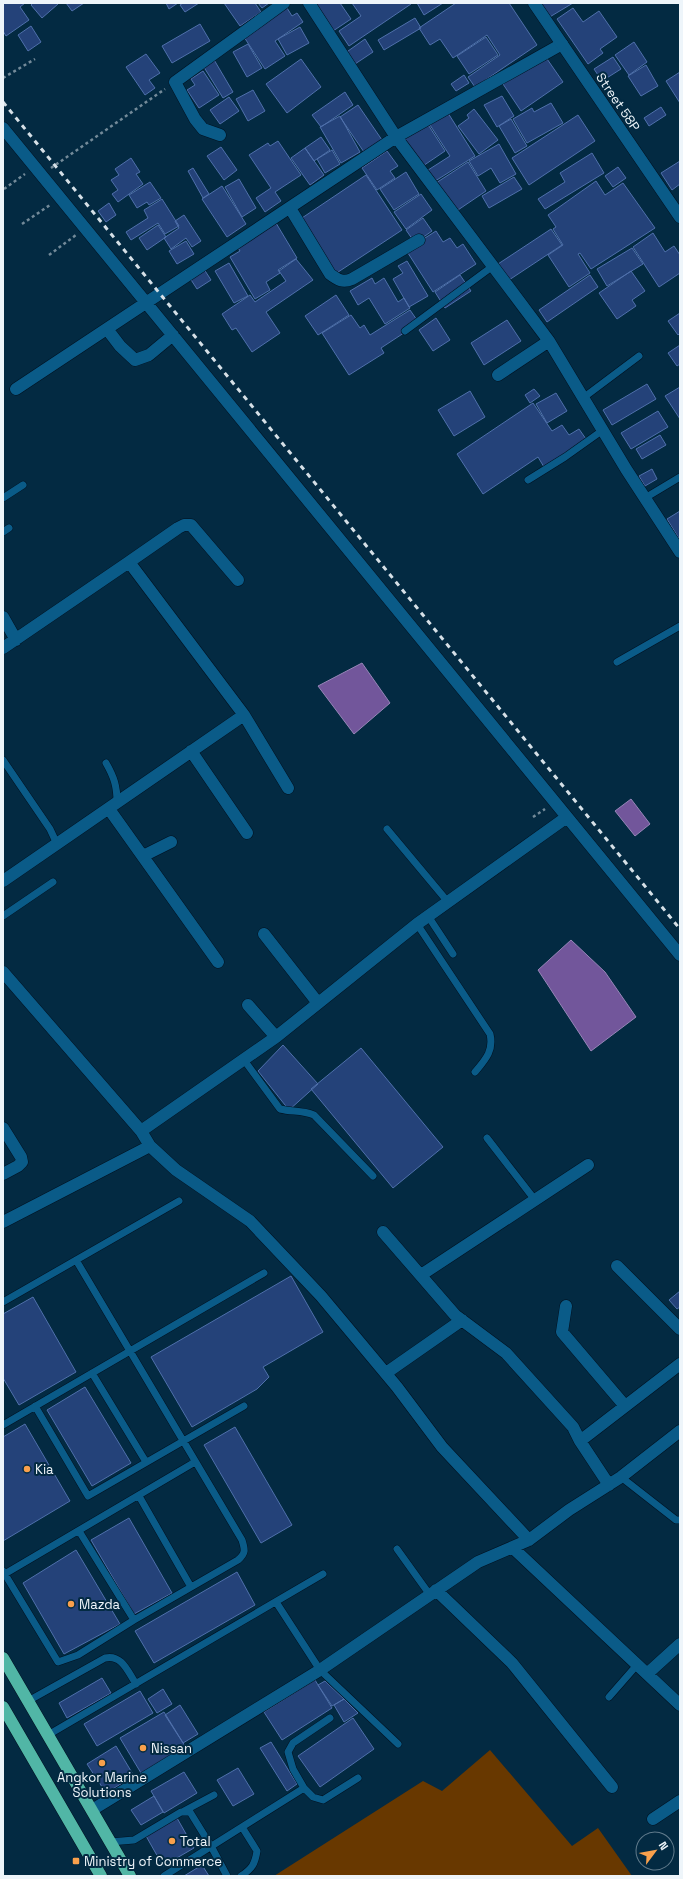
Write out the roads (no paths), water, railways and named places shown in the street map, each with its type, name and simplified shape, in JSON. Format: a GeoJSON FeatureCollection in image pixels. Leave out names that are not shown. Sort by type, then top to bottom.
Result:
{"type":"FeatureCollection","features":[{"type":"Feature","properties":{"kind":"highway"},"geometry":{"type":"LineString","coordinates":[[3,1658],[92,1810],[127,1875]]}},
{"type":"Feature","properties":{"kind":"highway"},"geometry":{"type":"LineString","coordinates":[[3,1707],[101,1876]]}},
{"type":"Feature","properties":{"kind":"street"},"geometry":{"type":"LineString","coordinates":[[220,135],[203,129],[195,119],[175,82],[284,3]]}},
{"type":"Feature","properties":{"kind":"street"},"geometry":{"type":"LineString","coordinates":[[309,3],[396,137],[549,342],[602,430],[680,552]]}},
{"type":"Feature","properties":{"kind":"street","name":"Street 58P"},"geometry":{"type":"LineString","coordinates":[[534,3],[680,217]]}},
{"type":"Feature","properties":{"kind":"street"},"geometry":{"type":"LineString","coordinates":[[16,390],[396,137],[562,44]]}},
{"type":"Feature","properties":{"kind":"street"},"geometry":{"type":"LineString","coordinates":[[3,128],[680,955]]}},
{"type":"Feature","properties":{"kind":"street"},"geometry":{"type":"LineString","coordinates":[[290,208],[330,274],[338,280],[346,282],[419,240]]}},
{"type":"Feature","properties":{"kind":"street"},"geometry":{"type":"LineString","coordinates":[[108,329],[120,346],[135,360],[149,355],[172,335]]}},
{"type":"Feature","properties":{"kind":"street"},"geometry":{"type":"LineString","coordinates":[[498,376],[549,342]]}},
{"type":"Feature","properties":{"kind":"street"},"geometry":{"type":"LineString","coordinates":[[3,648],[178,528],[191,525],[238,580]]}},
{"type":"Feature","properties":{"kind":"street"},"geometry":{"type":"LineString","coordinates":[[128,562],[244,715],[288,788]]}},
{"type":"Feature","properties":{"kind":"street"},"geometry":{"type":"LineString","coordinates":[[3,617],[16,640]]}},
{"type":"Feature","properties":{"kind":"street"},"geometry":{"type":"LineString","coordinates":[[3,881],[244,715]]}},
{"type":"Feature","properties":{"kind":"street"},"geometry":{"type":"LineString","coordinates":[[191,751],[247,833]]}},
{"type":"Feature","properties":{"kind":"street"},"geometry":{"type":"LineString","coordinates":[[113,806],[143,856],[218,962]]}},
{"type":"Feature","properties":{"kind":"street"},"geometry":{"type":"LineString","coordinates":[[141,1131],[276,1037],[417,924],[567,817]]}},
{"type":"Feature","properties":{"kind":"street"},"geometry":{"type":"LineString","coordinates":[[143,856],[171,842]]}},
{"type":"Feature","properties":{"kind":"street"},"geometry":{"type":"LineString","coordinates":[[264,934],[318,1004]]}},
{"type":"Feature","properties":{"kind":"street"},"geometry":{"type":"LineString","coordinates":[[3,972],[141,1131],[150,1146],[176,1170],[250,1221],[321,1296],[386,1373],[442,1447],[529,1540]]}},
{"type":"Feature","properties":{"kind":"street"},"geometry":{"type":"LineString","coordinates":[[248,1005],[276,1037]]}},
{"type":"Feature","properties":{"kind":"street"},"geometry":{"type":"LineString","coordinates":[[3,1128],[21,1157],[22,1162],[18,1166],[3,1174]]}},
{"type":"Feature","properties":{"kind":"street"},"geometry":{"type":"LineString","coordinates":[[3,1222],[150,1146]]}},
{"type":"Feature","properties":{"kind":"street"},"geometry":{"type":"LineString","coordinates":[[421,1275],[588,1165]]}},
{"type":"Feature","properties":{"kind":"street"},"geometry":{"type":"LineString","coordinates":[[383,1232],[455,1315],[506,1354],[574,1427],[580,1441],[609,1485]]}},
{"type":"Feature","properties":{"kind":"street"},"geometry":{"type":"LineString","coordinates":[[617,1266],[680,1329]]}},
{"type":"Feature","properties":{"kind":"street"},"geometry":{"type":"LineString","coordinates":[[566,1306],[562,1332],[625,1406]]}},
{"type":"Feature","properties":{"kind":"street"},"geometry":{"type":"LineString","coordinates":[[386,1373],[462,1320]]}},
{"type":"Feature","properties":{"kind":"street"},"geometry":{"type":"LineString","coordinates":[[580,1441],[680,1364]]}},
{"type":"Feature","properties":{"kind":"street"},"geometry":{"type":"LineString","coordinates":[[92,1810],[320,1670],[478,1562],[529,1540],[569,1510],[621,1477],[680,1431]]}},
{"type":"Feature","properties":{"kind":"street"},"geometry":{"type":"LineString","coordinates":[[512,1548],[680,1705]]}},
{"type":"Feature","properties":{"kind":"street"},"geometry":{"type":"LineString","coordinates":[[433,1592],[512,1663],[612,1787]]}},
{"type":"Feature","properties":{"kind":"street"},"geometry":{"type":"LineString","coordinates":[[647,1674],[680,1644]]}},
{"type":"Feature","properties":{"kind":"street"},"geometry":{"type":"LineString","coordinates":[[653,1819],[680,1801]]}},
{"type":"Feature","properties":{"kind":"lane"},"geometry":{"type":"LineString","coordinates":[[405,331],[492,266]]}},
{"type":"Feature","properties":{"kind":"lane"},"geometry":{"type":"LineString","coordinates":[[583,398],[639,356]]}},
{"type":"Feature","properties":{"kind":"lane"},"geometry":{"type":"LineString","coordinates":[[528,480],[565,457],[602,430]]}},
{"type":"Feature","properties":{"kind":"lane"},"geometry":{"type":"LineString","coordinates":[[645,498],[680,477]]}},
{"type":"Feature","properties":{"kind":"lane"},"geometry":{"type":"LineString","coordinates":[[3,498],[23,484]]}},
{"type":"Feature","properties":{"kind":"lane"},"geometry":{"type":"LineString","coordinates":[[617,662],[680,626]]}},
{"type":"Feature","properties":{"kind":"lane"},"geometry":{"type":"LineString","coordinates":[[3,760],[50,829],[57,844]]}},
{"type":"Feature","properties":{"kind":"lane"},"geometry":{"type":"LineString","coordinates":[[106,763],[117,787],[113,806]]}},
{"type":"Feature","properties":{"kind":"lane"},"geometry":{"type":"LineString","coordinates":[[387,829],[448,902]]}},
{"type":"Feature","properties":{"kind":"lane"},"geometry":{"type":"LineString","coordinates":[[3,916],[53,882]]}},
{"type":"Feature","properties":{"kind":"lane"},"geometry":{"type":"LineString","coordinates":[[428,916],[453,954]]}},
{"type":"Feature","properties":{"kind":"lane"},"geometry":{"type":"LineString","coordinates":[[417,924],[490,1034],[492,1041],[490,1052],[475,1072]]}},
{"type":"Feature","properties":{"kind":"lane"},"geometry":{"type":"LineString","coordinates":[[244,1060],[280,1109],[289,1112],[304,1111],[314,1115],[373,1176]]}},
{"type":"Feature","properties":{"kind":"lane"},"geometry":{"type":"LineString","coordinates":[[487,1138],[535,1200]]}},
{"type":"Feature","properties":{"kind":"lane"},"geometry":{"type":"LineString","coordinates":[[3,1302],[179,1201]]}},
{"type":"Feature","properties":{"kind":"lane"},"geometry":{"type":"LineString","coordinates":[[76,1260],[183,1441],[196,1462],[242,1540],[245,1550],[244,1554],[238,1560],[134,1620],[78,1655],[58,1662],[4,1573],[196,1462]]}},
{"type":"Feature","properties":{"kind":"lane"},"geometry":{"type":"LineString","coordinates":[[3,1425],[264,1273]]}},
{"type":"Feature","properties":{"kind":"lane"},"geometry":{"type":"LineString","coordinates":[[92,1373],[146,1462]]}},
{"type":"Feature","properties":{"kind":"lane"},"geometry":{"type":"LineString","coordinates":[[35,1406],[88,1496],[244,1406]]}},
{"type":"Feature","properties":{"kind":"lane"},"geometry":{"type":"LineString","coordinates":[[621,1477],[676,1520],[680,1520]]}},
{"type":"Feature","properties":{"kind":"lane"},"geometry":{"type":"LineString","coordinates":[[139,1496],[191,1587]]}},
{"type":"Feature","properties":{"kind":"lane"},"geometry":{"type":"LineString","coordinates":[[79,1531],[134,1620]]}},
{"type":"Feature","properties":{"kind":"lane"},"geometry":{"type":"LineString","coordinates":[[397,1549],[433,1592]]}},
{"type":"Feature","properties":{"kind":"lane"},"geometry":{"type":"LineString","coordinates":[[48,1735],[323,1574]]}},
{"type":"Feature","properties":{"kind":"lane"},"geometry":{"type":"LineString","coordinates":[[276,1602],[320,1670],[398,1744]]}},
{"type":"Feature","properties":{"kind":"lane"},"geometry":{"type":"LineString","coordinates":[[28,1701],[105,1658],[112,1656],[120,1660],[136,1684]]}},
{"type":"Feature","properties":{"kind":"lane"},"geometry":{"type":"LineString","coordinates":[[608,1697],[637,1665]]}},
{"type":"Feature","properties":{"kind":"lane"},"geometry":{"type":"LineString","coordinates":[[330,1718],[293,1743],[288,1752],[293,1768],[304,1788],[313,1797],[323,1800],[358,1778]]}},
{"type":"Feature","properties":{"kind":"lane"},"geometry":{"type":"LineString","coordinates":[[164,1876],[304,1788]]}},
{"type":"Feature","properties":{"kind":"lane"},"geometry":{"type":"LineString","coordinates":[[110,1842],[134,1840],[214,1795]]}},
{"type":"Feature","properties":{"kind":"lane"},"geometry":{"type":"LineString","coordinates":[[184,1811],[190,1812],[227,1876]]}},
{"type":"Feature","properties":{"kind":"lane"},"geometry":{"type":"LineString","coordinates":[[241,1876],[249,1871],[255,1864],[257,1851],[242,1827]]}},
{"type":"Feature","properties":{"kind":"railway"},"geometry":{"type":"LineString","coordinates":[[3,102],[680,929]]}},
{"type":"Feature","properties":{"kind":"place","name":"Kia"},"geometry":{"type":"Point","coordinates":[27,1469]}},
{"type":"Feature","properties":{"kind":"place","name":"Mazda"},"geometry":{"type":"Point","coordinates":[71,1604]}},
{"type":"Feature","properties":{"kind":"place","name":"Nissan"},"geometry":{"type":"Point","coordinates":[143,1748]}},
{"type":"Feature","properties":{"kind":"place","name":"Angkor Marine Solutions"},"geometry":{"type":"Point","coordinates":[102,1763]}},
{"type":"Feature","properties":{"kind":"place","name":"Total"},"geometry":{"type":"Point","coordinates":[172,1841]}},
{"type":"Feature","properties":{"kind":"place","name":"Ministry of Commerce"},"geometry":{"type":"Point","coordinates":[76,1861]}}]}
